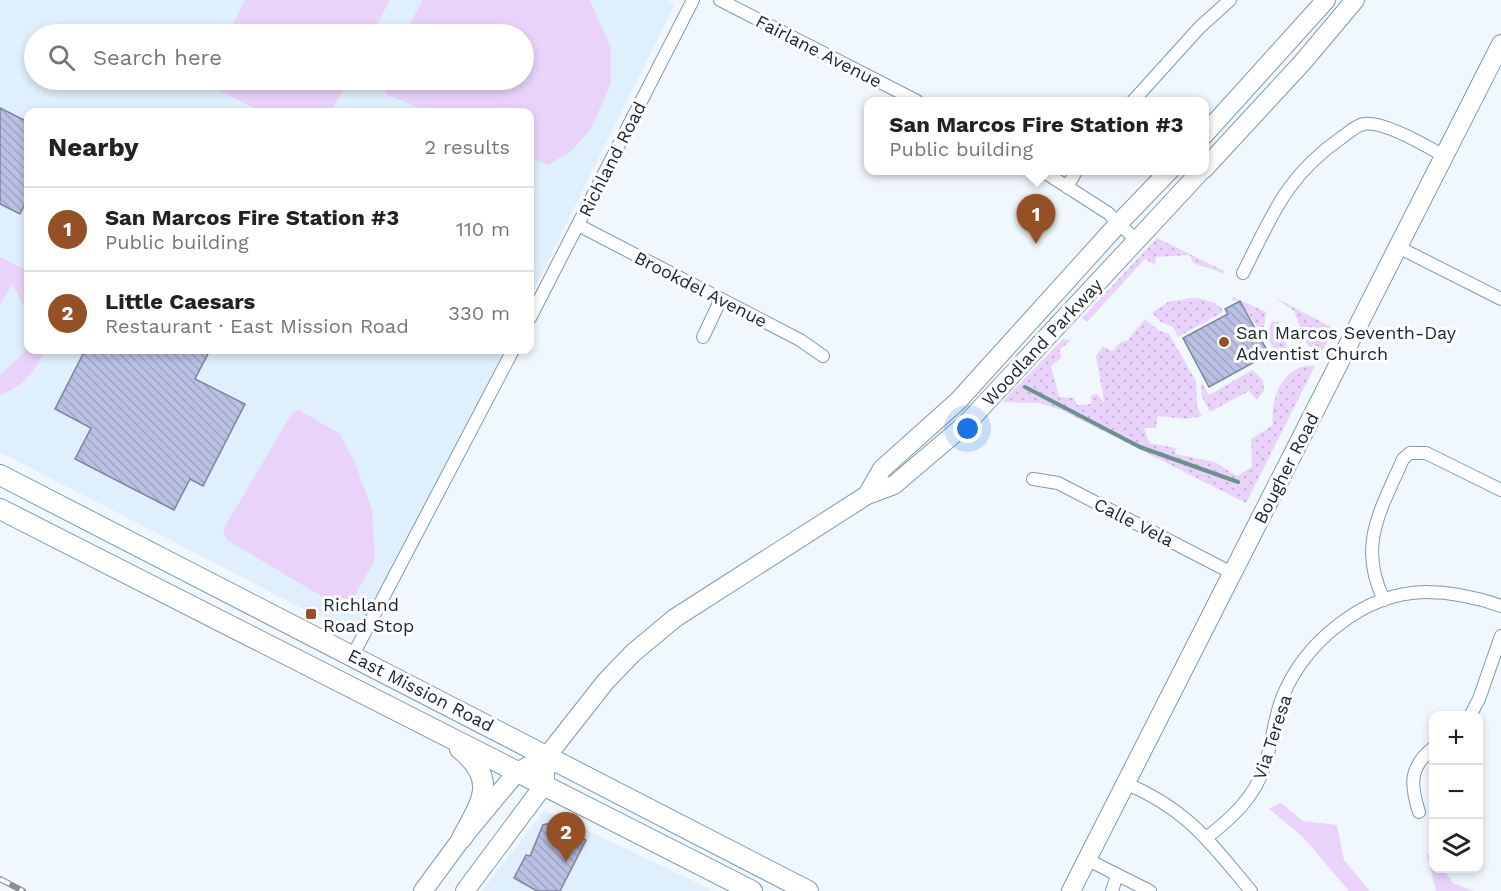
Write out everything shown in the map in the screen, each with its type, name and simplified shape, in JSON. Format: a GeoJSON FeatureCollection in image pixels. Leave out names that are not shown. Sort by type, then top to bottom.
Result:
{"type":"FeatureCollection","features":[{"type":"Feature","properties":{"kind":"main road"},"geometry":{"type":"LineString","coordinates":[[1209,129],[1326,0]]}},
{"type":"Feature","properties":{"kind":"main road","name":"Woodland Parkway"},"geometry":{"type":"LineString","coordinates":[[1209,164],[1302,63],[1355,0]]}},
{"type":"Feature","properties":{"kind":"main road","name":"Bougher Road"},"geometry":{"type":"LineString","coordinates":[[1071,891],[1400,248],[1501,44]]}},
{"type":"Feature","properties":{"kind":"main road","name":"Woodland Parkway"},"geometry":{"type":"LineString","coordinates":[[867,495],[882,469],[958,401],[1119,223],[1166,175]]}},
{"type":"Feature","properties":{"kind":"main road","name":"Woodland Parkway"},"geometry":{"type":"LineString","coordinates":[[423,891],[462,838],[517,772],[547,756],[606,681],[633,653],[675,618],[867,495],[894,485],[968,423],[1198,175]]}},
{"type":"Feature","properties":{"kind":"main road","name":"East Mission Road"},"geometry":{"type":"LineString","coordinates":[[0,476],[353,655],[808,891]]}},
{"type":"Feature","properties":{"kind":"main road","name":"East Mission Road"},"geometry":{"type":"LineString","coordinates":[[0,509],[752,891]]}},
{"type":"Feature","properties":{"kind":"main road"},"geometry":{"type":"LineString","coordinates":[[435,729],[470,757],[483,777],[483,799],[462,838]]}},
{"type":"Feature","properties":{"kind":"main road"},"geometry":{"type":"LineString","coordinates":[[465,891],[544,785],[547,756]]}},
{"type":"Feature","properties":{"kind":"main road"},"geometry":{"type":"LineString","coordinates":[[687,859],[695,852],[783,891]]}},
{"type":"Feature","properties":{"kind":"street","name":"Richland Road"},"geometry":{"type":"LineString","coordinates":[[534,310],[693,0]]}},
{"type":"Feature","properties":{"kind":"street","name":"Fairlane Avenue"},"geometry":{"type":"LineString","coordinates":[[720,0],[907,97]]}},
{"type":"Feature","properties":{"kind":"street"},"geometry":{"type":"LineString","coordinates":[[1137,97],[1200,27],[1230,0]]}},
{"type":"Feature","properties":{"kind":"street"},"geometry":{"type":"LineString","coordinates":[[1243,273],[1284,193],[1295,179],[1326,149],[1363,124],[1378,124],[1444,156]]}},
{"type":"Feature","properties":{"kind":"street"},"geometry":{"type":"LineString","coordinates":[[1048,175],[1108,213],[1136,240]]}},
{"type":"Feature","properties":{"kind":"street"},"geometry":{"type":"LineString","coordinates":[[1067,187],[1074,175]]}},
{"type":"Feature","properties":{"kind":"street","name":"Brookdel Avenue"},"geometry":{"type":"LineString","coordinates":[[578,225],[800,340],[823,356]]}},
{"type":"Feature","properties":{"kind":"street"},"geometry":{"type":"LineString","coordinates":[[1400,248],[1501,300]]}},
{"type":"Feature","properties":{"kind":"street"},"geometry":{"type":"LineString","coordinates":[[704,337],[721,299]]}},
{"type":"Feature","properties":{"kind":"street"},"geometry":{"type":"LineString","coordinates":[[353,655],[511,354]]}},
{"type":"Feature","properties":{"kind":"street"},"geometry":{"type":"LineString","coordinates":[[1384,600],[1374,580],[1371,555],[1374,526],[1404,459],[1410,453],[1426,453],[1501,490]]}},
{"type":"Feature","properties":{"kind":"street","name":"Calle Vela"},"geometry":{"type":"LineString","coordinates":[[1033,479],[1058,483],[1232,573]]}},
{"type":"Feature","properties":{"kind":"street","name":"Via Teresa"},"geometry":{"type":"LineString","coordinates":[[1206,838],[1237,814],[1257,785],[1265,766],[1282,699],[1294,674],[1324,636],[1343,621],[1384,600],[1424,592],[1470,595],[1501,606]]}},
{"type":"Feature","properties":{"kind":"street"},"geometry":{"type":"LineString","coordinates":[[1473,711],[1501,636]]}},
{"type":"Feature","properties":{"kind":"street"},"geometry":{"type":"LineString","coordinates":[[1419,812],[1411,788],[1423,756],[1429,751]]}},
{"type":"Feature","properties":{"kind":"street"},"geometry":{"type":"LineString","coordinates":[[1125,783],[1147,792],[1184,815],[1251,891]]}},
{"type":"Feature","properties":{"kind":"street"},"geometry":{"type":"LineString","coordinates":[[1086,859],[1150,891]]}},
{"type":"Feature","properties":{"kind":"street"},"geometry":{"type":"LineString","coordinates":[[1112,891],[1118,874]]}},
{"type":"Feature","properties":{"kind":"shaded area"},"geometry":{"type":"Polygon","coordinates":[[[0,0],[668,0],[674,6],[534,289],[534,108],[24,108],[24,354],[502,354],[361,639],[0,452],[0,0]]]}},
{"type":"Feature","properties":{"kind":"shaded area"},"geometry":{"type":"Polygon","coordinates":[[[245,0],[390,0],[377,24],[233,24],[245,0]]]}},
{"type":"Feature","properties":{"kind":"shaded area"},"geometry":{"type":"Polygon","coordinates":[[[423,0],[590,0],[611,48],[611,83],[591,129],[570,152],[548,165],[534,159],[534,108],[419,108],[386,94],[385,90],[534,90],[534,24],[410,24],[423,0]]]}},
{"type":"Feature","properties":{"kind":"shaded area"},"geometry":{"type":"Polygon","coordinates":[[[219,90],[343,90],[333,108],[254,108],[219,90]]]}},
{"type":"Feature","properties":{"kind":"shaded area"},"geometry":{"type":"Polygon","coordinates":[[[1157,238],[1224,271],[1223,273],[1193,263],[1190,255],[1156,257],[1155,265],[1145,259],[1087,322],[1082,318],[1157,238]]]}},
{"type":"Feature","properties":{"kind":"shaded area"},"geometry":{"type":"Polygon","coordinates":[[[0,257],[24,269],[24,306],[12,284],[0,305],[0,278],[4,279],[0,277],[0,257]]]}},
{"type":"Feature","properties":{"kind":"shaded area"},"geometry":{"type":"Polygon","coordinates":[[[1274,297],[1335,329],[1322,351],[1308,346],[1294,311],[1274,297]]]}},
{"type":"Feature","properties":{"kind":"shaded area"},"geometry":{"type":"Polygon","coordinates":[[[1191,298],[1214,303],[1221,307],[1223,312],[1178,337],[1173,327],[1161,322],[1152,313],[1168,302],[1191,298]]]}},
{"type":"Feature","properties":{"kind":"shaded area"},"geometry":{"type":"Polygon","coordinates":[[[1240,300],[1266,312],[1263,336],[1240,300]]]}},
{"type":"Feature","properties":{"kind":"shaded area"},"geometry":{"type":"Polygon","coordinates":[[[1145,319],[1158,330],[1169,334],[1196,381],[1197,406],[1202,416],[1186,419],[1158,416],[1156,428],[1144,428],[1149,443],[1176,448],[1175,454],[1215,462],[1237,476],[1252,467],[1251,439],[1273,425],[1274,404],[1281,384],[1295,370],[1315,366],[1246,503],[1061,410],[1039,403],[1002,402],[1063,339],[1071,340],[1059,350],[1062,357],[1051,366],[1059,397],[1074,398],[1077,405],[1091,404],[1091,395],[1097,394],[1104,402],[1096,356],[1103,346],[1112,351],[1121,342],[1127,341],[1145,319]]]}},
{"type":"Feature","properties":{"kind":"shaded area"},"geometry":{"type":"Polygon","coordinates":[[[1278,321],[1285,334],[1286,343],[1286,353],[1284,358],[1280,359],[1267,338],[1271,322],[1278,321]]]}},
{"type":"Feature","properties":{"kind":"shaded area"},"geometry":{"type":"Polygon","coordinates":[[[24,350],[24,354],[42,354],[33,371],[21,383],[0,395],[0,375],[24,350]]]}},
{"type":"Feature","properties":{"kind":"shaded area"},"geometry":{"type":"Polygon","coordinates":[[[1252,370],[1263,380],[1264,391],[1257,400],[1249,391],[1210,412],[1202,397],[1201,382],[1209,395],[1252,370]]]}},
{"type":"Feature","properties":{"kind":"shaded area"},"geometry":{"type":"Polygon","coordinates":[[[299,410],[340,434],[355,463],[372,509],[375,560],[346,611],[227,540],[223,530],[292,413],[299,410]]]}},
{"type":"Feature","properties":{"kind":"shaded area"},"geometry":{"type":"Polygon","coordinates":[[[1281,803],[1303,821],[1337,825],[1344,860],[1370,891],[1349,891],[1302,836],[1269,809],[1281,803]]]}},
{"type":"Feature","properties":{"kind":"shaded area"},"geometry":{"type":"Polygon","coordinates":[[[544,811],[570,822],[714,891],[482,891],[544,811]]]}},
{"type":"Feature","properties":{"kind":"shaded area"},"geometry":{"type":"Polygon","coordinates":[[[1432,873],[1446,873],[1453,883],[1474,891],[1436,891],[1432,873]]]}},
{"type":"Feature","properties":{"kind":"building"},"geometry":{"type":"Polygon","coordinates":[[[0,108],[24,120],[24,206],[20,214],[0,204],[0,108]]]}},
{"type":"Feature","properties":{"kind":"building","name":"San Marcos Seventh-Day Adventist Church"},"geometry":{"type":"Polygon","coordinates":[[[1240,301],[1269,354],[1209,387],[1183,338],[1228,314],[1225,309],[1240,301]]]}},
{"type":"Feature","properties":{"kind":"building"},"geometry":{"type":"Polygon","coordinates":[[[83,354],[208,354],[195,379],[245,404],[203,486],[190,479],[174,510],[75,459],[91,428],[55,409],[83,354]]]}},
{"type":"Feature","properties":{"kind":"building"},"geometry":{"type":"Polygon","coordinates":[[[554,822],[586,840],[560,891],[537,891],[514,878],[526,855],[530,856],[543,825],[554,822]]]}},
{"type":"Feature","properties":{"kind":"waterway"},"geometry":{"type":"LineString","coordinates":[[1025,387],[1140,447],[1238,482]]}},
{"type":"Feature","properties":{"kind":"railway"},"geometry":{"type":"LineString","coordinates":[[0,879],[23,891]]}},
{"type":"Feature","properties":{"kind":"place","name":"San Marcos Fire Station #3"},"geometry":{"type":"Point","coordinates":[1036,244]}},
{"type":"Feature","properties":{"kind":"place","name":"San Marcos Seventh-Day Adventist Church"},"geometry":{"type":"Point","coordinates":[1224,342]}},
{"type":"Feature","properties":{"kind":"place","name":"Richland Road Stop"},"geometry":{"type":"Point","coordinates":[311,614]}},
{"type":"Feature","properties":{"kind":"place","name":"Little Caesars"},"geometry":{"type":"Point","coordinates":[566,862]}}]}
